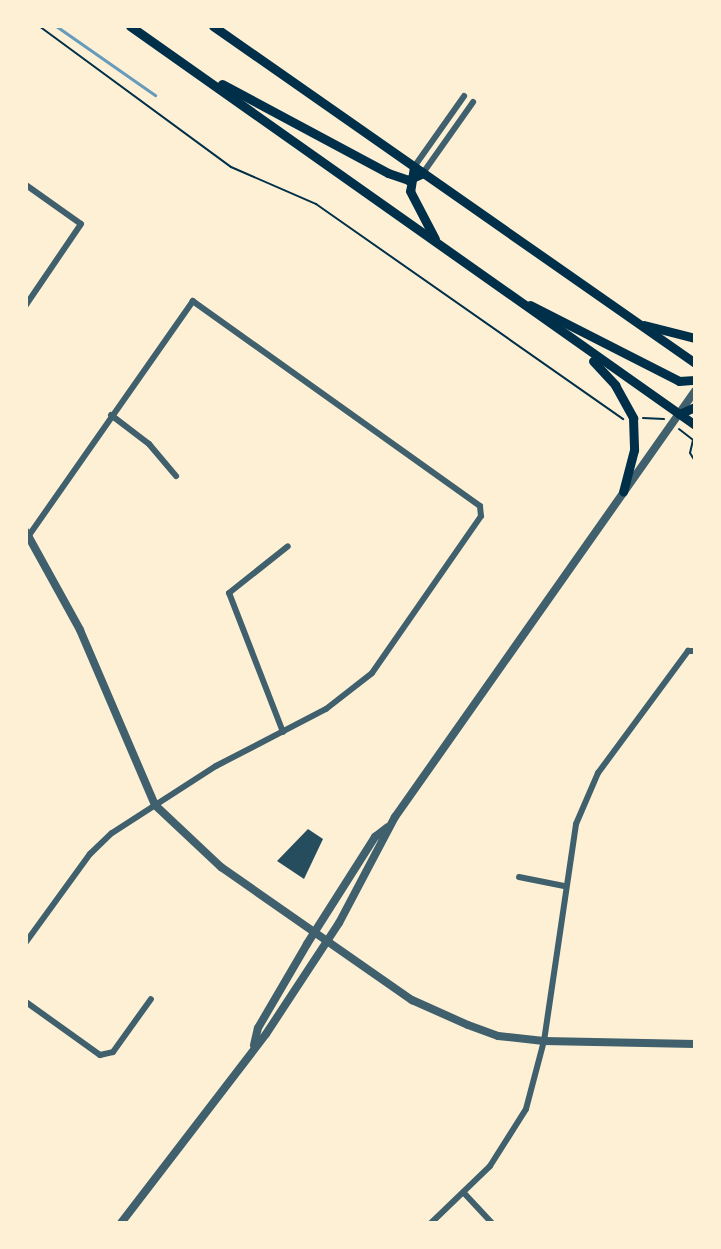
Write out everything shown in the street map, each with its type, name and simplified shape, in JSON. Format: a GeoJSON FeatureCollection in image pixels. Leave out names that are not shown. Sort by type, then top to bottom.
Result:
{"type":"FeatureCollection","features":[{"type":"Feature","properties":{"kind":"main road"},"geometry":{"type":"LineString","coordinates":[[130,26],[471,270],[695,425]]}},
{"type":"Feature","properties":{"kind":"main road"},"geometry":{"type":"LineString","coordinates":[[213,26],[695,363]]}},
{"type":"Feature","properties":{"kind":"main road"},"geometry":{"type":"LineString","coordinates":[[184,63],[408,180],[423,224],[471,270]]}},
{"type":"Feature","properties":{"kind":"main road"},"geometry":{"type":"LineString","coordinates":[[408,180],[419,170]]}},
{"type":"Feature","properties":{"kind":"main road"},"geometry":{"type":"LineString","coordinates":[[513,297],[679,381],[695,380]]}},
{"type":"Feature","properties":{"kind":"main road"},"geometry":{"type":"LineString","coordinates":[[634,322],[695,338]]}},
{"type":"Feature","properties":{"kind":"main road"},"geometry":{"type":"LineString","coordinates":[[566,337],[609,376],[633,418],[634,450],[623,492]]}},
{"type":"Feature","properties":{"kind":"main road"},"geometry":{"type":"LineString","coordinates":[[679,414],[695,407]]}},
{"type":"Feature","properties":{"kind":"street"},"geometry":{"type":"LineString","coordinates":[[419,170],[464,96]]}},
{"type":"Feature","properties":{"kind":"street"},"geometry":{"type":"LineString","coordinates":[[419,170],[473,102]]}},
{"type":"Feature","properties":{"kind":"street"},"geometry":{"type":"LineString","coordinates":[[26,185],[81,224],[26,305]]}},
{"type":"Feature","properties":{"kind":"street"},"geometry":{"type":"LineString","coordinates":[[26,942],[90,854],[155,805],[326,709],[372,673],[481,516],[480,506],[193,301],[27,536],[80,630],[155,805],[221,867],[412,1000],[446,1016],[498,1036],[544,1041],[695,1044]]}},
{"type":"Feature","properties":{"kind":"street"},"geometry":{"type":"LineString","coordinates":[[121,1223],[254,1046],[328,941],[390,826],[695,391]]}},
{"type":"Feature","properties":{"kind":"street"},"geometry":{"type":"LineString","coordinates":[[111,415],[149,444],[176,476]]}},
{"type":"Feature","properties":{"kind":"street"},"geometry":{"type":"LineString","coordinates":[[283,732],[229,593],[288,546]]}},
{"type":"Feature","properties":{"kind":"street"},"geometry":{"type":"LineString","coordinates":[[431,1223],[464,1193],[510,1140],[526,1109],[544,1041],[564,886],[576,824],[598,773],[688,651],[695,651]]}},
{"type":"Feature","properties":{"kind":"street"},"geometry":{"type":"LineString","coordinates":[[254,1046],[258,1028],[314,932],[375,837],[390,826]]}},
{"type":"Feature","properties":{"kind":"street"},"geometry":{"type":"LineString","coordinates":[[519,877],[564,886]]}},
{"type":"Feature","properties":{"kind":"street"},"geometry":{"type":"LineString","coordinates":[[26,1002],[100,1055],[113,1052],[151,999]]}},
{"type":"Feature","properties":{"kind":"street"},"geometry":{"type":"LineString","coordinates":[[464,1193],[492,1223]]}},
{"type":"Feature","properties":{"kind":"path"},"geometry":{"type":"LineString","coordinates":[[39,26],[231,167],[323,209],[628,420]]}},
{"type":"Feature","properties":{"kind":"path"},"geometry":{"type":"LineString","coordinates":[[638,418],[662,417]]}},
{"type":"Feature","properties":{"kind":"path"},"geometry":{"type":"LineString","coordinates":[[693,440],[690,453],[695,461]]}},
{"type":"Feature","properties":{"kind":"building"},"geometry":{"type":"Polygon","coordinates":[[[308,829],[323,839],[304,879],[277,861],[308,829]]]}},
{"type":"Feature","properties":{"kind":"waterway"},"geometry":{"type":"LineString","coordinates":[[56,26],[155,95]]}}]}
